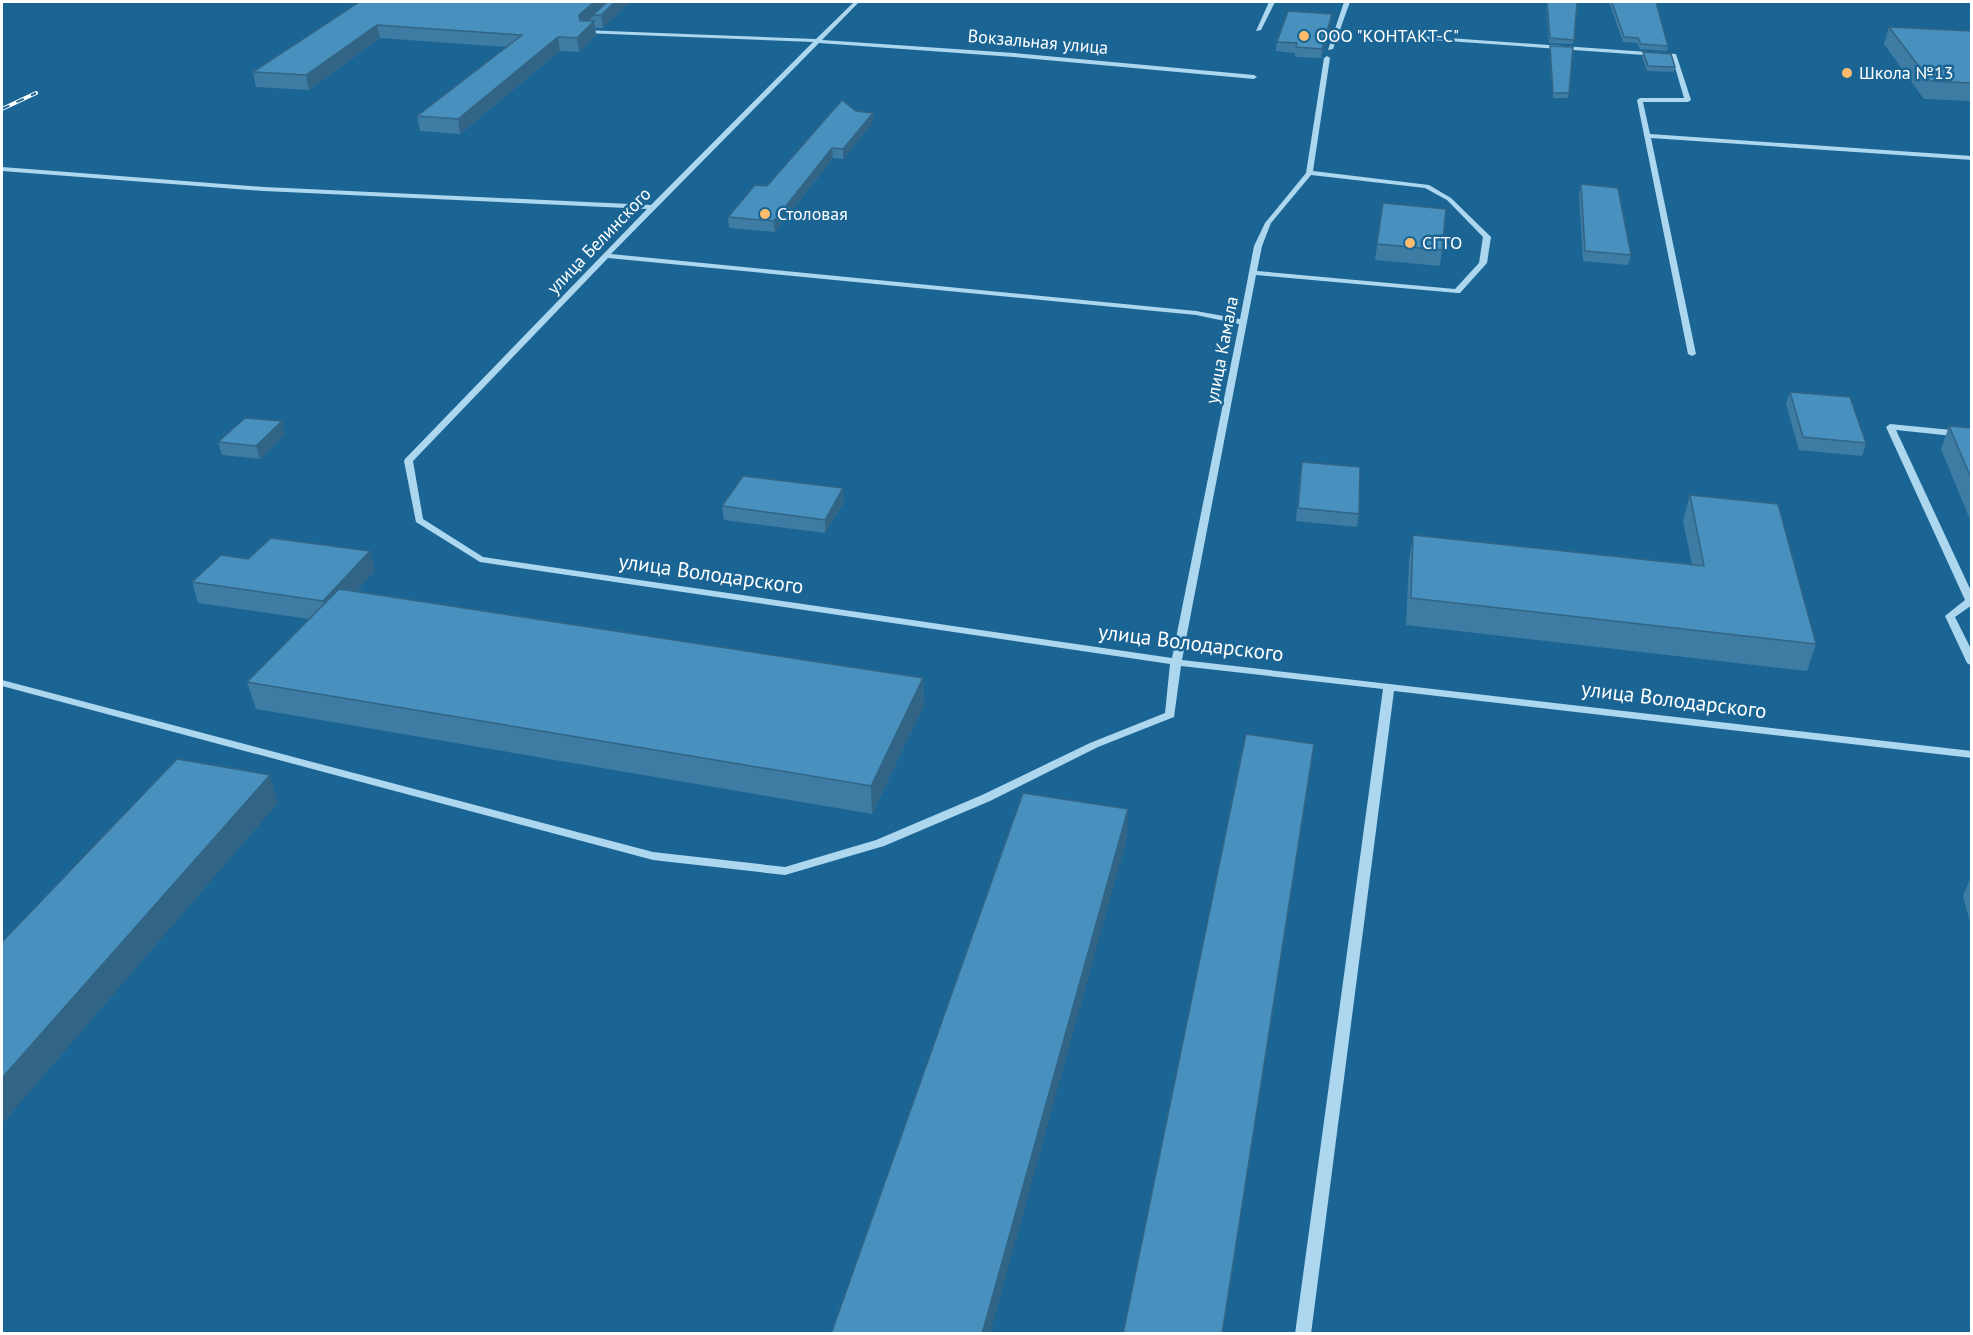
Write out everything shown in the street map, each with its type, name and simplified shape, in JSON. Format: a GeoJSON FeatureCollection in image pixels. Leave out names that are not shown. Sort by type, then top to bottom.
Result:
{"type":"FeatureCollection","features":[{"type":"Feature","properties":{"kind":"street","name":"улица Белинского"},"geometry":{"type":"LineString","coordinates":[[419,520],[408,461],[606,255],[856,2]]}},
{"type":"Feature","properties":{"kind":"street"},"geometry":{"type":"LineString","coordinates":[[1257,30],[1272,2]]}},
{"type":"Feature","properties":{"kind":"street"},"geometry":{"type":"LineString","coordinates":[[1330,49],[1347,2]]}},
{"type":"Feature","properties":{"kind":"street","name":"Вокзальная улица"},"geometry":{"type":"LineString","coordinates":[[592,24],[584,31],[819,41],[1014,55],[1254,77]]}},
{"type":"Feature","properties":{"kind":"street"},"geometry":{"type":"LineString","coordinates":[[1421,38],[1674,56],[1688,100],[1640,100],[1692,354]]}},
{"type":"Feature","properties":{"kind":"street"},"geometry":{"type":"LineString","coordinates":[[1253,273],[1457,291],[1483,263],[1487,237],[1449,199],[1427,186],[1309,173],[1327,58]]}},
{"type":"Feature","properties":{"kind":"street"},"geometry":{"type":"LineString","coordinates":[[1647,136],[1970,160]]}},
{"type":"Feature","properties":{"kind":"street"},"geometry":{"type":"LineString","coordinates":[[2,169],[264,189],[653,207]]}},
{"type":"Feature","properties":{"kind":"street","name":"улица Камала"},"geometry":{"type":"LineString","coordinates":[[2,683],[653,856],[785,871],[880,843],[986,798],[1094,745],[1170,715],[1176,662],[1258,246],[1268,223],[1309,173]]}},
{"type":"Feature","properties":{"kind":"street"},"geometry":{"type":"LineString","coordinates":[[606,255],[1196,313],[1243,322]]}},
{"type":"Feature","properties":{"kind":"street"},"geometry":{"type":"LineString","coordinates":[[1971,435],[1890,427],[1970,601],[1950,616],[1971,663]]}},
{"type":"Feature","properties":{"kind":"street","name":"улица Володарского"},"geometry":{"type":"LineString","coordinates":[[419,520],[480,559],[1176,662],[1971,755]]}},
{"type":"Feature","properties":{"kind":"street"},"geometry":{"type":"LineString","coordinates":[[1303,1334],[1389,686]]}},
{"type":"Feature","properties":{"kind":"building"},"geometry":{"type":"Polygon","coordinates":[[[359,2],[594,2],[579,15],[580,21],[594,21],[577,38],[558,37],[458,119],[417,116],[522,35],[377,25],[306,75],[253,72],[359,2]]]}},
{"type":"Feature","properties":{"kind":"building"},"geometry":{"type":"Polygon","coordinates":[[[607,2],[615,2],[601,15],[593,15],[607,2]]]}},
{"type":"Feature","properties":{"kind":"building"},"geometry":{"type":"Polygon","coordinates":[[[1547,2],[1577,2],[1574,40],[1550,38],[1547,2]]]}},
{"type":"Feature","properties":{"kind":"building"},"geometry":{"type":"Polygon","coordinates":[[[1612,2],[1656,2],[1668,46],[1641,44],[1638,38],[1624,37],[1612,2]]]}},
{"type":"Feature","properties":{"kind":"building","name":"ООО \"КОНТАКТ-С\""},"geometry":{"type":"Polygon","coordinates":[[[1288,11],[1332,14],[1322,49],[1296,47],[1297,43],[1277,42],[1288,11]]]}},
{"type":"Feature","properties":{"kind":"building"},"geometry":{"type":"Polygon","coordinates":[[[1889,27],[1971,31],[1971,83],[1930,81],[1889,27]]]}},
{"type":"Feature","properties":{"kind":"building"},"geometry":{"type":"Polygon","coordinates":[[[1550,46],[1573,47],[1569,93],[1553,93],[1550,46]]]}},
{"type":"Feature","properties":{"kind":"building"},"geometry":{"type":"Polygon","coordinates":[[[1643,52],[1671,54],[1675,67],[1648,66],[1643,52]]]}},
{"type":"Feature","properties":{"kind":"building"},"geometry":{"type":"Polygon","coordinates":[[[842,100],[856,111],[873,113],[843,149],[832,148],[774,221],[728,217],[755,185],[767,186],[842,100]]]}},
{"type":"Feature","properties":{"kind":"building"},"geometry":{"type":"Polygon","coordinates":[[[1581,184],[1618,188],[1631,255],[1585,251],[1581,184]]]}},
{"type":"Feature","properties":{"kind":"building"},"geometry":{"type":"Polygon","coordinates":[[[1383,203],[1446,209],[1442,250],[1377,244],[1383,203]]]}},
{"type":"Feature","properties":{"kind":"building"},"geometry":{"type":"Polygon","coordinates":[[[1790,392],[1850,397],[1866,443],[1803,437],[1790,392]]]}},
{"type":"Feature","properties":{"kind":"building"},"geometry":{"type":"Polygon","coordinates":[[[245,418],[282,421],[256,446],[218,442],[245,418]]]}},
{"type":"Feature","properties":{"kind":"building"},"geometry":{"type":"Polygon","coordinates":[[[1949,426],[1971,428],[1971,478],[1949,426]]]}},
{"type":"Feature","properties":{"kind":"building"},"geometry":{"type":"Polygon","coordinates":[[[1302,462],[1360,467],[1359,514],[1298,508],[1302,462]]]}},
{"type":"Feature","properties":{"kind":"building"},"geometry":{"type":"Polygon","coordinates":[[[743,476],[843,488],[825,520],[722,506],[743,476]]]}},
{"type":"Feature","properties":{"kind":"building"},"geometry":{"type":"Polygon","coordinates":[[[1690,495],[1778,504],[1816,644],[1411,598],[1413,535],[1704,566],[1690,495]]]}},
{"type":"Feature","properties":{"kind":"building"},"geometry":{"type":"Polygon","coordinates":[[[271,538],[370,551],[323,601],[192,582],[221,555],[248,559],[271,538]]]}},
{"type":"Feature","properties":{"kind":"building"},"geometry":{"type":"Polygon","coordinates":[[[339,589],[923,678],[871,786],[247,682],[339,589]]]}},
{"type":"Feature","properties":{"kind":"building"},"geometry":{"type":"Polygon","coordinates":[[[1246,734],[1314,744],[1222,1334],[1123,1334],[1246,734]]]}},
{"type":"Feature","properties":{"kind":"building"},"geometry":{"type":"Polygon","coordinates":[[[177,759],[270,775],[2,1078],[2,942],[177,759]]]}},
{"type":"Feature","properties":{"kind":"building"},"geometry":{"type":"Polygon","coordinates":[[[1023,793],[1128,809],[982,1334],[831,1334],[1023,793]]]}},
{"type":"Feature","properties":{"kind":"railway"},"geometry":{"type":"LineString","coordinates":[[2,109],[36,93]]}},
{"type":"Feature","properties":{"kind":"place","name":"ООО \"КОНТАКТ-С\""},"geometry":{"type":"Point","coordinates":[1304,36]}},
{"type":"Feature","properties":{"kind":"place","name":"Школа №13"},"geometry":{"type":"Point","coordinates":[1847,73]}},
{"type":"Feature","properties":{"kind":"place","name":"Столовая"},"geometry":{"type":"Point","coordinates":[765,214]}},
{"type":"Feature","properties":{"kind":"place","name":"СГТО"},"geometry":{"type":"Point","coordinates":[1410,243]}}]}
